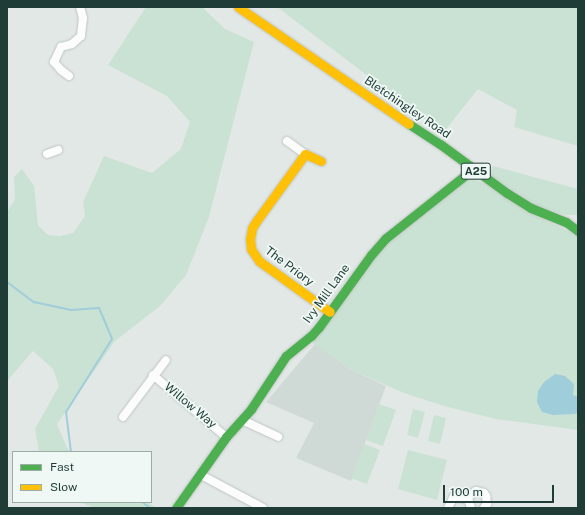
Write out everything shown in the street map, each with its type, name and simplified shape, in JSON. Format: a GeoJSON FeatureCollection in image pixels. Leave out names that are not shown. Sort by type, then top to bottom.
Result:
{"type":"FeatureCollection","features":[{"type":"Feature","properties":{"kind":"street"},"geometry":{"type":"LineString","coordinates":[[70,76],[60,70],[54,62],[61,46],[72,44],[81,36],[84,18],[80,7]]}},
{"type":"Feature","properties":{"kind":"street","name":"Bletchingley Road"},"geometry":{"type":"LineString","coordinates":[[238,7],[391,113],[440,144],[473,169],[531,208],[566,222]]}},
{"type":"Feature","properties":{"kind":"street"},"geometry":{"type":"LineString","coordinates":[[287,141],[305,154],[321,161]]}},
{"type":"Feature","properties":{"kind":"street"},"geometry":{"type":"LineString","coordinates":[[47,154],[58,150]]}},
{"type":"Feature","properties":{"kind":"street","name":"The Priory"},"geometry":{"type":"LineString","coordinates":[[305,154],[252,228],[250,239],[251,249],[259,261],[330,312]]}},
{"type":"Feature","properties":{"kind":"street","name":"Ivy Mill Lane"},"geometry":{"type":"LineString","coordinates":[[176,508],[226,437],[242,420],[286,356],[311,336],[371,255],[386,238],[473,169]]}},
{"type":"Feature","properties":{"kind":"street"},"geometry":{"type":"LineString","coordinates":[[566,222],[578,221]]}},
{"type":"Feature","properties":{"kind":"street","name":"A25"},"geometry":{"type":"LineString","coordinates":[[566,222],[578,231]]}},
{"type":"Feature","properties":{"kind":"street","name":"Willow Way"},"geometry":{"type":"LineString","coordinates":[[123,417],[153,375],[166,360]]}},
{"type":"Feature","properties":{"kind":"street","name":"Willow Way"},"geometry":{"type":"LineString","coordinates":[[153,375],[226,437]]}},
{"type":"Feature","properties":{"kind":"street"},"geometry":{"type":"LineString","coordinates":[[242,420],[278,437]]}},
{"type":"Feature","properties":{"kind":"street"},"geometry":{"type":"LineString","coordinates":[[200,475],[263,508]]}},
{"type":"Feature","properties":{"kind":"street"},"geometry":{"type":"LineString","coordinates":[[448,508],[454,496],[469,504],[473,492],[484,493],[487,500],[484,508]]}},
{"type":"Feature","properties":{"kind":"shaded area"},"geometry":{"type":"Polygon","coordinates":[[[315,344],[350,369],[386,386],[351,481],[296,458],[314,423],[266,402],[315,344]]]}},
{"type":"Feature","properties":{"kind":"green space"},"geometry":{"type":"Polygon","coordinates":[[[146,7],[202,7],[225,29],[254,42],[209,217],[186,275],[160,306],[115,341],[57,424],[67,448],[70,451],[39,451],[35,429],[59,386],[53,369],[33,351],[7,381],[7,212],[15,199],[14,177],[22,169],[34,186],[38,225],[48,235],[60,236],[73,233],[85,216],[83,202],[104,156],[152,173],[181,149],[190,122],[167,96],[108,65],[146,7]]]}},
{"type":"Feature","properties":{"kind":"green space"},"geometry":{"type":"Polygon","coordinates":[[[277,7],[578,7],[578,146],[514,127],[517,110],[478,89],[443,133],[277,7]]]}},
{"type":"Feature","properties":{"kind":"green space"},"geometry":{"type":"Polygon","coordinates":[[[493,166],[578,189],[578,215],[566,215],[539,207],[489,175],[493,166]]]}},
{"type":"Feature","properties":{"kind":"green space"},"geometry":{"type":"Polygon","coordinates":[[[473,179],[485,184],[522,209],[578,236],[578,430],[496,419],[444,406],[404,393],[350,369],[309,340],[382,246],[463,182],[473,179]]]}},
{"type":"Feature","properties":{"kind":"green space"},"geometry":{"type":"Polygon","coordinates":[[[379,404],[396,410],[383,446],[366,440],[379,404]]]}},
{"type":"Feature","properties":{"kind":"green space"},"geometry":{"type":"Polygon","coordinates":[[[413,409],[425,412],[418,438],[407,435],[413,409]]]}},
{"type":"Feature","properties":{"kind":"green space"},"geometry":{"type":"Polygon","coordinates":[[[434,415],[446,418],[440,444],[428,441],[434,415]]]}},
{"type":"Feature","properties":{"kind":"green space"},"geometry":{"type":"Polygon","coordinates":[[[364,444],[380,450],[367,484],[351,478],[364,444]]]}},
{"type":"Feature","properties":{"kind":"green space"},"geometry":{"type":"Polygon","coordinates":[[[408,450],[447,460],[437,500],[398,489],[408,450]]]}},
{"type":"Feature","properties":{"kind":"green space"},"geometry":{"type":"Polygon","coordinates":[[[82,503],[149,503],[156,508],[95,508],[82,503]]]}},
{"type":"Feature","properties":{"kind":"water"},"geometry":{"type":"Polygon","coordinates":[[[555,374],[565,376],[574,384],[573,395],[578,397],[578,412],[575,414],[553,415],[542,412],[537,402],[538,391],[544,382],[555,374]]]}},
{"type":"Feature","properties":{"kind":"waterway"},"geometry":{"type":"LineString","coordinates":[[7,282],[34,302],[71,310],[99,308],[112,339],[66,412],[71,451]]}},
{"type":"Feature","properties":{"kind":"waterway"},"geometry":{"type":"LineString","coordinates":[[143,503],[150,508]]}},
{"type":"Feature","properties":{"kind":"traffic: fast"},"geometry":{"type":"LineString","coordinates":[[409,124],[440,144],[507,193],[531,208],[566,222],[578,231]]}},
{"type":"Feature","properties":{"kind":"traffic: fast"},"geometry":{"type":"LineString","coordinates":[[176,508],[226,437],[251,409],[286,356],[311,336],[319,327],[371,255],[386,238],[473,169]]}},
{"type":"Feature","properties":{"kind":"traffic: slow"},"geometry":{"type":"LineString","coordinates":[[238,7],[409,124]]}},
{"type":"Feature","properties":{"kind":"traffic: slow"},"geometry":{"type":"LineString","coordinates":[[321,161],[305,154],[257,220],[252,228],[250,239],[251,249],[259,261],[330,312]]}}]}
